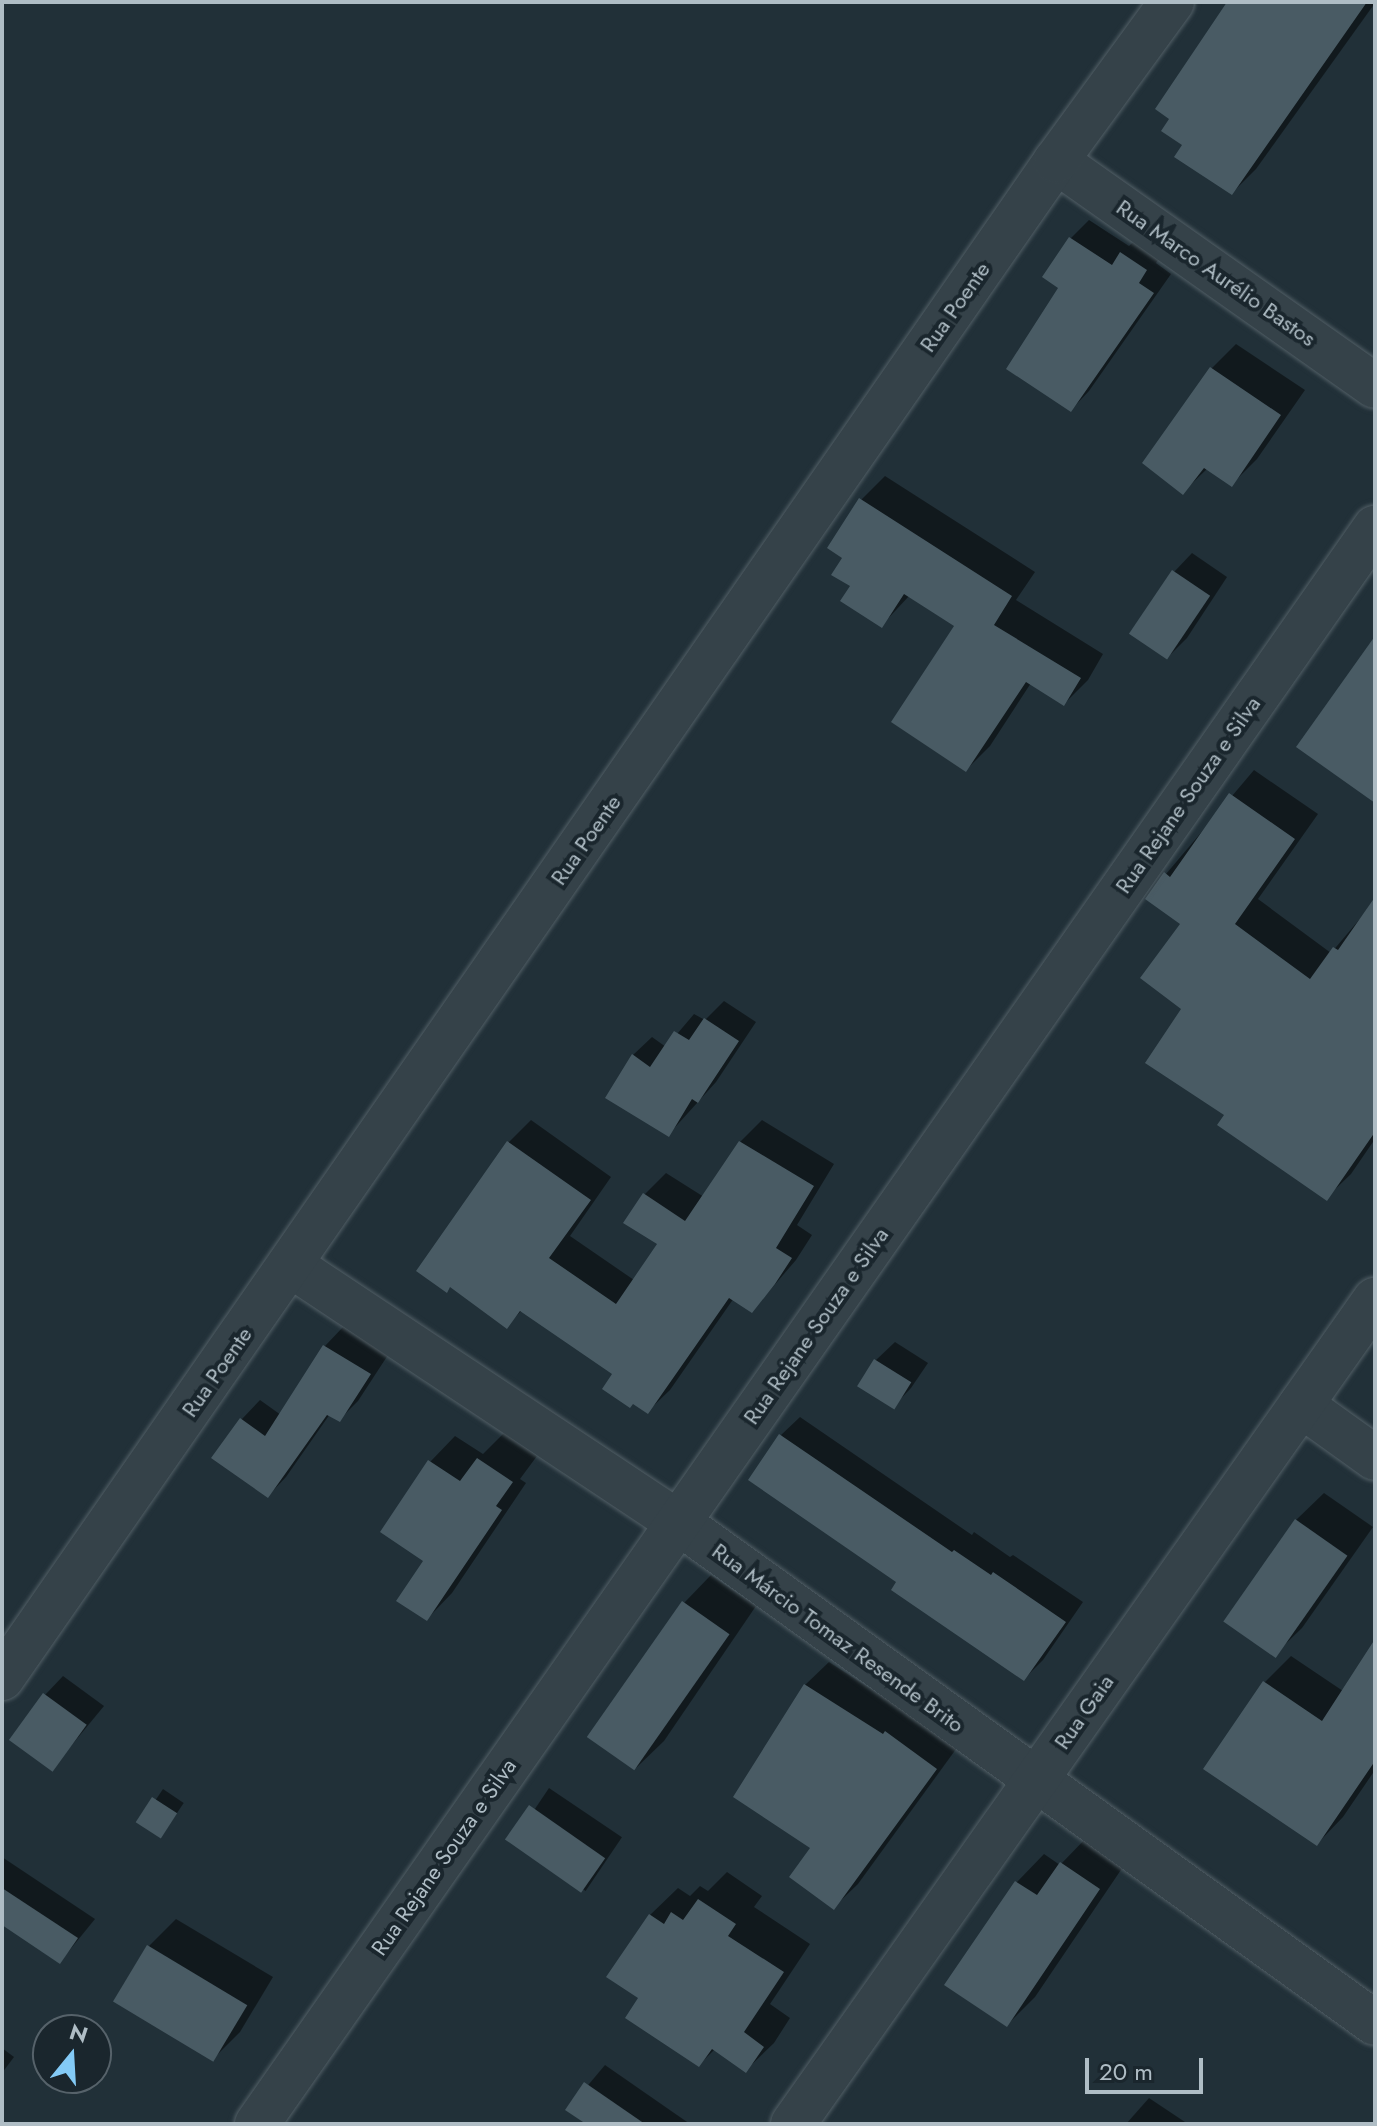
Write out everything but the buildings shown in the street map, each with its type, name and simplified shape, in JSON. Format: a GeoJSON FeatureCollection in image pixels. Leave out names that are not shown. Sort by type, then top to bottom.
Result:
{"type":"FeatureCollection","features":[{"type":"Feature","properties":{"kind":"street","name":"Rua Poente"},"geometry":{"type":"LineString","coordinates":[[2,1678],[292,1266],[1056,161],[1172,2]]}},
{"type":"Feature","properties":{"kind":"street","name":"Rua Marco Aurélio Bastos"},"geometry":{"type":"LineString","coordinates":[[1056,161],[1375,386]]}},
{"type":"Feature","properties":{"kind":"street","name":"Rua Rejane Souza e Silva"},"geometry":{"type":"LineString","coordinates":[[257,2124],[1375,528]]}},
{"type":"Feature","properties":{"kind":"street","name":"Rua Márcio Tomaz Resende Brito"},"geometry":{"type":"LineString","coordinates":[[292,1266],[678,1522],[1375,2023]]}},
{"type":"Feature","properties":{"kind":"street","name":"Rua Gaia"},"geometry":{"type":"LineString","coordinates":[[793,2124],[1375,1300]]}},
{"type":"Feature","properties":{"kind":"street"},"geometry":{"type":"LineString","coordinates":[[1301,1405],[1375,1458]]}}]}
